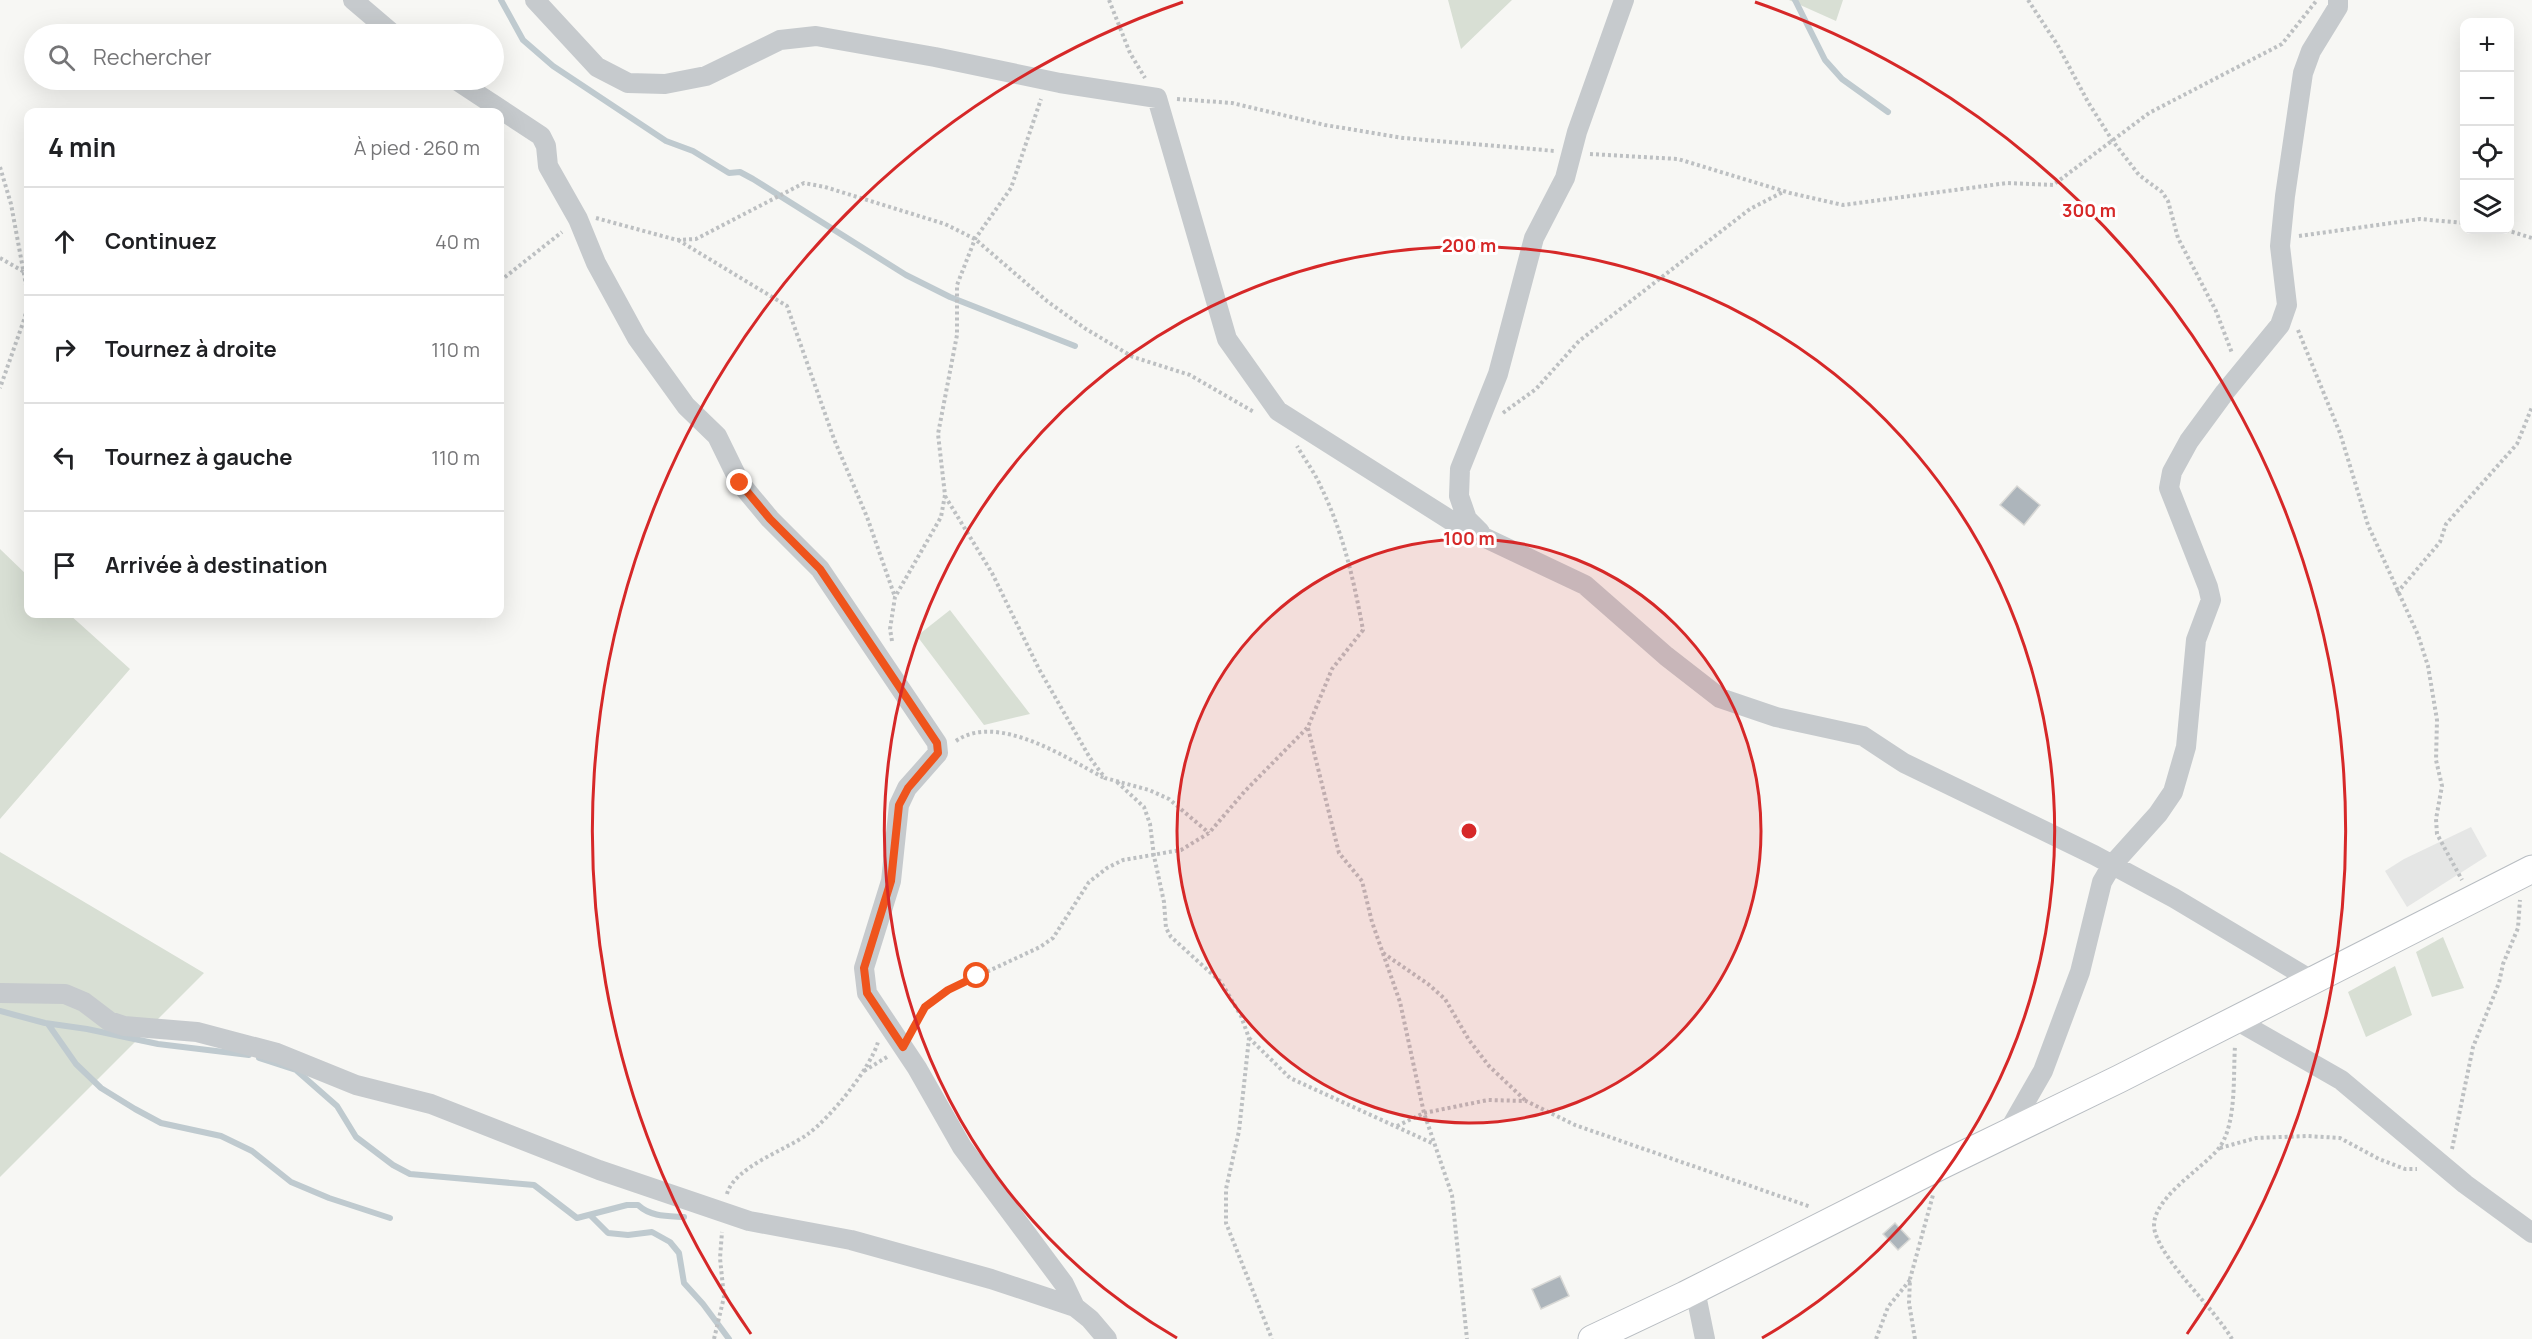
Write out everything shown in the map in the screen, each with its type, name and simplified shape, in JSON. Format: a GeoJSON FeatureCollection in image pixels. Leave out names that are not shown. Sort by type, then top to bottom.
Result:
{"type":"FeatureCollection","features":[{"type":"Feature","properties":{"kind":"street"},"geometry":{"type":"LineString","coordinates":[[353,0],[381,24]]}},
{"type":"Feature","properties":{"kind":"street"},"geometry":{"type":"LineString","coordinates":[[535,0],[597,67],[628,83],[665,84],[706,76],[780,40],[816,36],[935,57],[1047,81],[1157,98],[1227,339],[1278,411],[1458,525],[1585,585],[1666,657],[1720,698],[1776,717],[1863,736],[1904,763],[2174,898],[2313,981]]}},
{"type":"Feature","properties":{"kind":"street"},"geometry":{"type":"LineString","coordinates":[[1486,538],[1467,519],[1459,496],[1460,469],[1498,374],[1534,238],[1565,178],[1624,0]]}},
{"type":"Feature","properties":{"kind":"street"},"geometry":{"type":"LineString","coordinates":[[2008,1132],[2043,1071],[2080,972],[2102,882],[2112,865],[2158,814],[2173,792],[2186,747],[2196,640],[2211,600],[2208,586],[2169,488],[2172,472],[2189,441],[2238,375],[2280,325],[2287,305],[2281,240],[2303,72],[2311,51],[2338,7],[2338,0]]}},
{"type":"Feature","properties":{"kind":"street"},"geometry":{"type":"LineString","coordinates":[[471,90],[498,108]]}},
{"type":"Feature","properties":{"kind":"street"},"geometry":{"type":"LineString","coordinates":[[504,112],[541,136],[546,146],[548,166],[578,219],[596,263],[637,338],[686,406],[717,436],[740,483],[770,519],[820,569],[937,743],[938,753],[908,788],[899,805],[891,881],[864,968],[867,993],[917,1068],[962,1147],[1064,1284],[1075,1307]]}},
{"type":"Feature","properties":{"kind":"street"},"geometry":{"type":"LineString","coordinates":[[1592,1339],[1695,1290],[2236,1020],[2527,871]]}},
{"type":"Feature","properties":{"kind":"street"},"geometry":{"type":"LineString","coordinates":[[0,993],[65,994],[84,1002],[109,1021],[124,1026],[197,1032],[277,1053],[356,1085],[431,1104],[599,1170],[749,1221],[851,1240],[991,1279],[1075,1307],[1090,1319],[1107,1339]]}},
{"type":"Feature","properties":{"kind":"street"},"geometry":{"type":"LineString","coordinates":[[2236,1020],[2341,1080],[2449,1170],[2532,1233]]}},
{"type":"Feature","properties":{"kind":"street"},"geometry":{"type":"LineString","coordinates":[[1695,1290],[1705,1339]]}},
{"type":"Feature","properties":{"kind":"path"},"geometry":{"type":"LineString","coordinates":[[1109,0],[1130,53],[1157,98],[1232,103],[1325,125],[1403,138],[1678,159],[1783,191],[1844,205],[2007,183],[2053,185],[2149,113],[2283,44],[2317,0]]}},
{"type":"Feature","properties":{"kind":"path"},"geometry":{"type":"LineString","coordinates":[[2028,0],[2058,44],[2088,102],[2112,140],[2139,175],[2162,192],[2168,201],[2178,238],[2217,311],[2238,375]]}},
{"type":"Feature","properties":{"kind":"path"},"geometry":{"type":"LineString","coordinates":[[894,650],[890,629],[895,597],[941,517],[945,495],[938,434],[957,335],[957,285],[975,239],[1011,188],[1047,81]]}},
{"type":"Feature","properties":{"kind":"path"},"geometry":{"type":"LineString","coordinates":[[0,167],[24,264]]}},
{"type":"Feature","properties":{"kind":"path"},"geometry":{"type":"LineString","coordinates":[[677,240],[696,238],[804,183],[825,187],[945,224],[975,239],[1047,301],[1086,328],[1133,357],[1190,375],[1257,414]]}},
{"type":"Feature","properties":{"kind":"path"},"geometry":{"type":"LineString","coordinates":[[1476,432],[1536,389],[1579,341],[1663,275],[1750,209],[1783,191]]}},
{"type":"Feature","properties":{"kind":"path"},"geometry":{"type":"LineString","coordinates":[[504,278],[578,219],[600,218],[677,240],[787,306],[834,439],[867,517],[895,597]]}},
{"type":"Feature","properties":{"kind":"path"},"geometry":{"type":"LineString","coordinates":[[2281,240],[2327,231],[2420,219],[2460,224]]}},
{"type":"Feature","properties":{"kind":"path"},"geometry":{"type":"LineString","coordinates":[[2514,232],[2532,238]]}},
{"type":"Feature","properties":{"kind":"path"},"geometry":{"type":"LineString","coordinates":[[0,258],[24,272]]}},
{"type":"Feature","properties":{"kind":"path"},"geometry":{"type":"LineString","coordinates":[[2287,305],[2340,434],[2368,525],[2418,636],[2433,689],[2437,720],[2436,760],[2442,786],[2436,819],[2437,834],[2473,899]]}},
{"type":"Feature","properties":{"kind":"path"},"geometry":{"type":"LineString","coordinates":[[0,388],[24,320]]}},
{"type":"Feature","properties":{"kind":"path"},"geometry":{"type":"LineString","coordinates":[[2397,593],[2440,542],[2446,524],[2517,444],[2532,406]]}},
{"type":"Feature","properties":{"kind":"path"},"geometry":{"type":"LineString","coordinates":[[864,1071],[903,1047],[925,1007],[948,990],[1040,947],[1053,938],[1089,882],[1107,868],[1123,860],[1181,850],[1209,833],[1245,791],[1308,727],[1332,669],[1363,630],[1353,576],[1335,518],[1321,485],[1278,411]]}},
{"type":"Feature","properties":{"kind":"path"},"geometry":{"type":"LineString","coordinates":[[945,495],[992,573],[1044,679],[1090,758],[1105,778]]}},
{"type":"Feature","properties":{"kind":"path"},"geometry":{"type":"LineString","coordinates":[[1308,727],[1339,853],[1362,881],[1372,922],[1400,1002],[1424,1113],[1452,1195],[1467,1339]]}},
{"type":"Feature","properties":{"kind":"path"},"geometry":{"type":"LineString","coordinates":[[938,753],[961,737],[977,733],[998,732],[1036,742],[1105,778],[1149,790],[1169,799],[1209,833]]}},
{"type":"Feature","properties":{"kind":"path"},"geometry":{"type":"LineString","coordinates":[[1118,782],[1144,807],[1150,824],[1154,856],[1163,893],[1166,928],[1171,937],[1221,982],[1241,1016],[1249,1038],[1290,1078],[1435,1144]]}},
{"type":"Feature","properties":{"kind":"path"},"geometry":{"type":"LineString","coordinates":[[2220,1148],[2256,1138],[2307,1136],[2340,1138],[2379,1159],[2405,1169],[2449,1170],[2473,1047],[2518,928],[2527,871]]}},
{"type":"Feature","properties":{"kind":"path"},"geometry":{"type":"LineString","coordinates":[[1382,952],[1428,984],[1445,999],[1469,1040],[1489,1066],[1526,1101],[1575,1125],[1840,1217]]}},
{"type":"Feature","properties":{"kind":"path"},"geometry":{"type":"LineString","coordinates":[[2232,1339],[2224,1325],[2166,1254],[2155,1233],[2153,1222],[2166,1199],[2220,1148],[2230,1122],[2236,1020]]}},
{"type":"Feature","properties":{"kind":"path"},"geometry":{"type":"LineString","coordinates":[[714,1339],[724,1297],[720,1258],[723,1212],[728,1190],[734,1179],[807,1135],[820,1124],[864,1071],[876,1049],[884,1021]]}},
{"type":"Feature","properties":{"kind":"path"},"geometry":{"type":"LineString","coordinates":[[1249,1038],[1239,1131],[1226,1190],[1226,1223],[1272,1339]]}},
{"type":"Feature","properties":{"kind":"path"},"geometry":{"type":"LineString","coordinates":[[1397,1126],[1424,1113],[1488,1100],[1526,1101]]}},
{"type":"Feature","properties":{"kind":"path"},"geometry":{"type":"LineString","coordinates":[[1915,1339],[1909,1303],[1910,1279],[1942,1165]]}},
{"type":"Feature","properties":{"kind":"path"},"geometry":{"type":"LineString","coordinates":[[1876,1339],[1888,1307],[1910,1279]]}},
{"type":"Feature","properties":{"kind":"shaded area"},"geometry":{"type":"Polygon","coordinates":[[[1448,0],[1512,0],[1461,49],[1448,0]]]}},
{"type":"Feature","properties":{"kind":"shaded area"},"geometry":{"type":"Polygon","coordinates":[[[1789,0],[1843,0],[1836,21],[1789,0]]]}},
{"type":"Feature","properties":{"kind":"shaded area"},"geometry":{"type":"Polygon","coordinates":[[[0,549],[24,572],[24,618],[73,618],[130,669],[0,819],[0,549]]]}},
{"type":"Feature","properties":{"kind":"shaded area"},"geometry":{"type":"Polygon","coordinates":[[[950,610],[1030,714],[984,725],[917,636],[950,610]]]}},
{"type":"Feature","properties":{"kind":"shaded area"},"geometry":{"type":"Polygon","coordinates":[[[2471,827],[2487,856],[2407,907],[2385,871],[2404,859],[2471,827]]]}},
{"type":"Feature","properties":{"kind":"shaded area"},"geometry":{"type":"Polygon","coordinates":[[[0,852],[204,973],[0,1177],[0,852]]]}},
{"type":"Feature","properties":{"kind":"shaded area"},"geometry":{"type":"Polygon","coordinates":[[[2443,937],[2464,988],[2432,997],[2416,952],[2443,937]]]}},
{"type":"Feature","properties":{"kind":"shaded area"},"geometry":{"type":"Polygon","coordinates":[[[2395,966],[2412,1015],[2366,1037],[2348,992],[2395,966]]]}},
{"type":"Feature","properties":{"kind":"building"},"geometry":{"type":"Polygon","coordinates":[[[2017,486],[2040,505],[2024,525],[2000,505],[2017,486]]]}},
{"type":"Feature","properties":{"kind":"building"},"geometry":{"type":"Polygon","coordinates":[[[1895,1223],[1910,1239],[1898,1250],[1883,1234],[1895,1223]]]}},
{"type":"Feature","properties":{"kind":"building"},"geometry":{"type":"Polygon","coordinates":[[[1560,1276],[1569,1296],[1541,1309],[1532,1289],[1560,1276]]]}},
{"type":"Feature","properties":{"kind":"waterway"},"geometry":{"type":"LineString","coordinates":[[501,0],[523,40],[553,66],[666,141],[693,151],[729,173],[740,172],[753,179],[906,275],[950,297],[1075,346]]}},
{"type":"Feature","properties":{"kind":"waterway"},"geometry":{"type":"LineString","coordinates":[[1795,0],[1825,60],[1842,79],[1888,112]]}},
{"type":"Feature","properties":{"kind":"waterway"},"geometry":{"type":"LineString","coordinates":[[0,1011],[45,1023],[158,1044],[249,1055]]}},
{"type":"Feature","properties":{"kind":"waterway"},"geometry":{"type":"LineString","coordinates":[[48,1024],[76,1064],[101,1088],[135,1109],[161,1123],[221,1136],[252,1151],[291,1182],[329,1198],[390,1218]]}},
{"type":"Feature","properties":{"kind":"waterway"},"geometry":{"type":"LineString","coordinates":[[259,1058],[296,1070],[337,1106],[356,1137],[393,1165],[410,1174],[534,1185],[577,1218],[627,1205],[638,1205],[648,1212],[660,1215],[684,1217]]}},
{"type":"Feature","properties":{"kind":"waterway"},"geometry":{"type":"LineString","coordinates":[[590,1215],[608,1233],[628,1235],[652,1232],[670,1242],[679,1253],[684,1283],[729,1339]]}},
{"type":"Feature","properties":{"kind":"route"},"geometry":{"type":"LineString","coordinates":[[740,483],[770,519],[820,569],[875,647],[937,743],[938,753],[908,788],[899,805],[891,881],[864,968],[867,993],[903,1047],[925,1007],[948,990],[977,976]]}}]}
